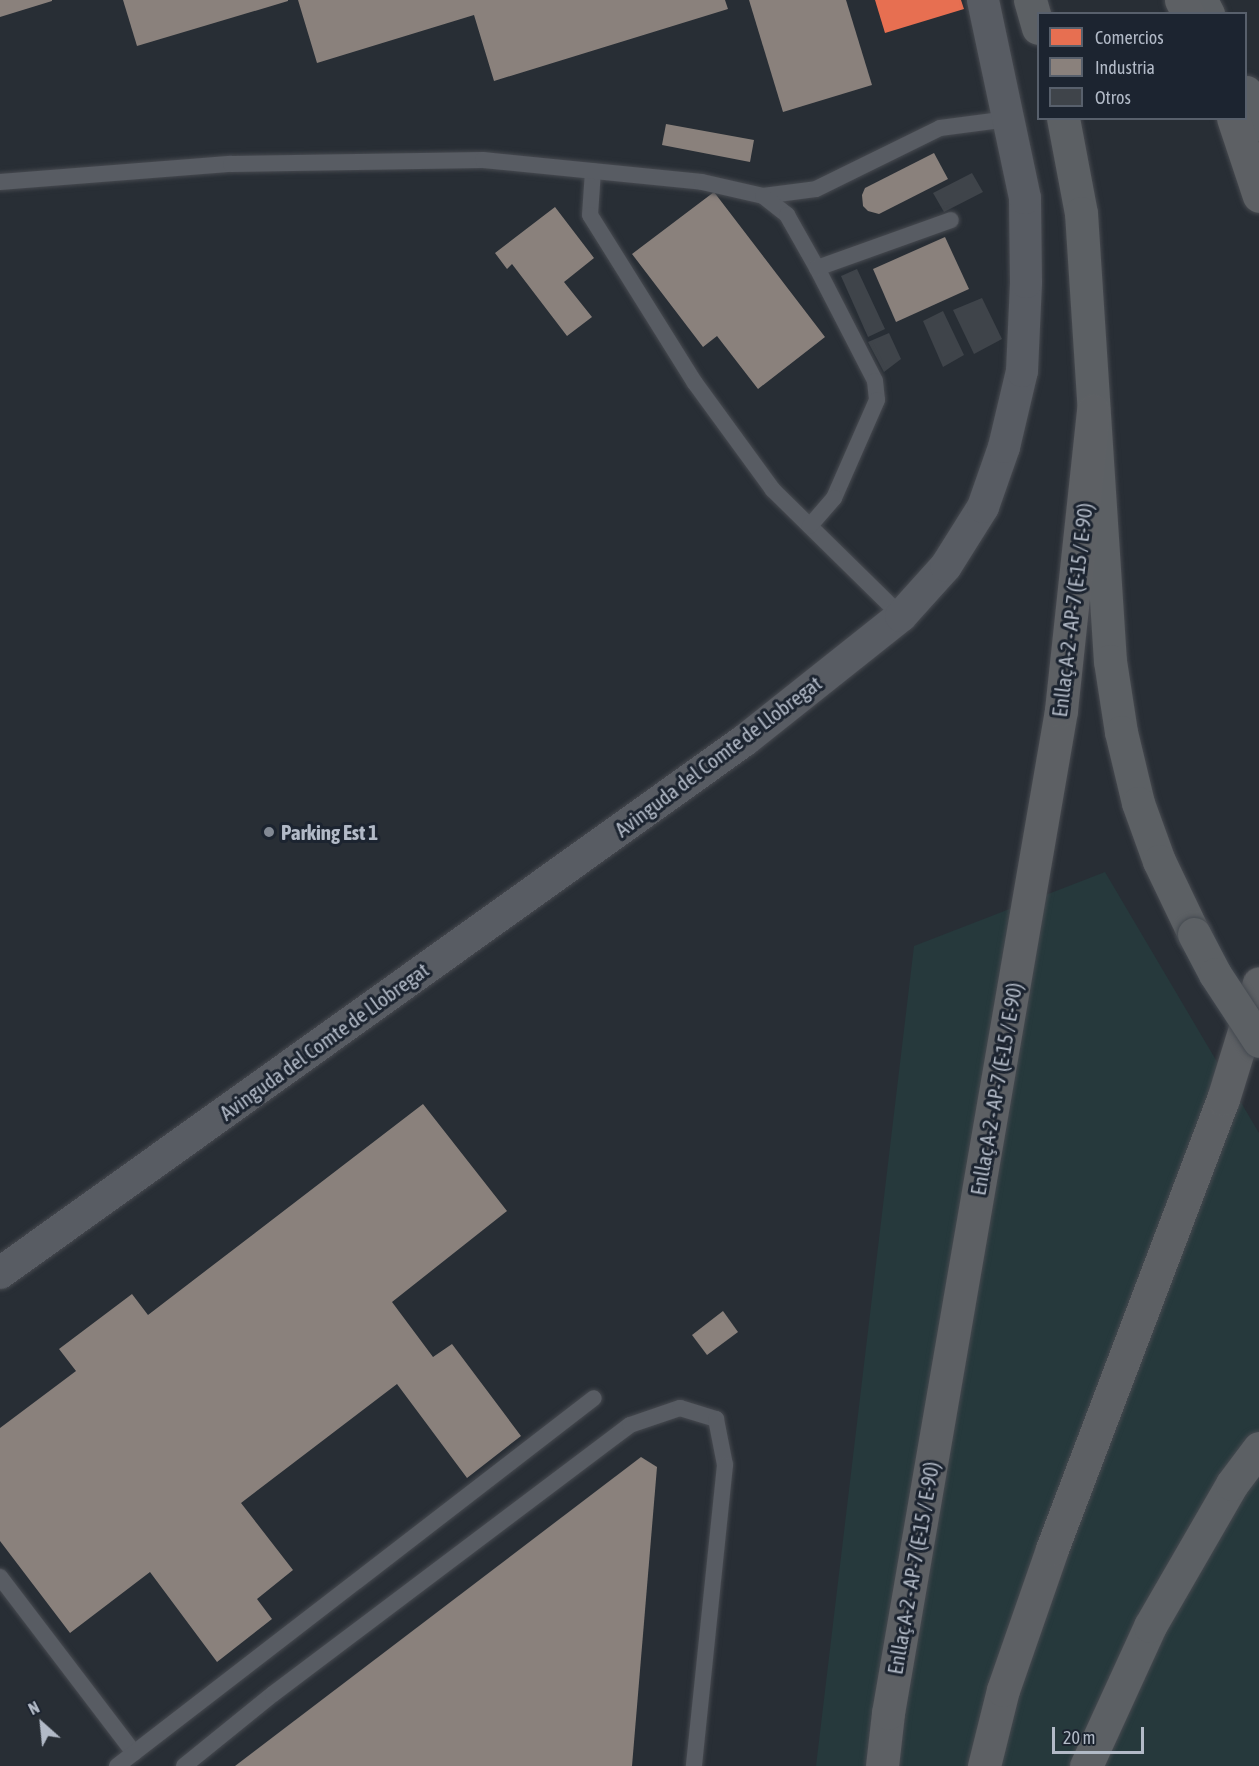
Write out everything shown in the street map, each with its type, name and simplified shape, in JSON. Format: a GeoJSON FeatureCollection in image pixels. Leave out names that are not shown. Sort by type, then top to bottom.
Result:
{"type":"FeatureCollection","features":[{"type":"Feature","properties":{"kind":"highway"},"geometry":{"type":"LineString","coordinates":[[1030,0],[1037,24]]}},
{"type":"Feature","properties":{"kind":"highway"},"geometry":{"type":"LineString","coordinates":[[1247,97],[1259,125]]}},
{"type":"Feature","properties":{"kind":"highway"},"geometry":{"type":"LineString","coordinates":[[1063,120],[1081,213],[1110,661],[1121,732],[1138,802],[1159,861],[1194,934],[1234,1005],[1259,1041]]}},
{"type":"Feature","properties":{"kind":"highway"},"geometry":{"type":"LineString","coordinates":[[1234,120],[1259,196]]}},
{"type":"Feature","properties":{"kind":"highway","name":"Enllaç A-2 - AP-7 (E-15 / E-90)"},"geometry":{"type":"LineString","coordinates":[[882,1766],[888,1713],[1061,710],[1093,411]]}},
{"type":"Feature","properties":{"kind":"highway"},"geometry":{"type":"LineString","coordinates":[[984,1766],[1003,1690],[1052,1549],[1224,1099],[1259,983]]}},
{"type":"Feature","properties":{"kind":"highway"},"geometry":{"type":"LineString","coordinates":[[1086,1766],[1150,1626],[1232,1484],[1259,1448]]}},
{"type":"Feature","properties":{"kind":"street","name":"Avinguda del Comte de Llobregat"},"geometry":{"type":"LineString","coordinates":[[0,1273],[745,740],[901,616],[946,566],[983,507],[1004,447],[1022,371],[1026,282],[1025,198],[983,0]]}},
{"type":"Feature","properties":{"kind":"lane"},"geometry":{"type":"LineString","coordinates":[[0,182],[265,164],[483,160],[702,182],[763,196],[816,189],[940,128],[1008,119]]}},
{"type":"Feature","properties":{"kind":"lane"},"geometry":{"type":"LineString","coordinates":[[592,171],[590,215],[696,383],[773,490],[901,616]]}},
{"type":"Feature","properties":{"kind":"lane"},"geometry":{"type":"LineString","coordinates":[[763,196],[787,215],[875,381],[877,400],[834,498],[810,526]]}},
{"type":"Feature","properties":{"kind":"lane"},"geometry":{"type":"LineString","coordinates":[[817,268],[951,220]]}},
{"type":"Feature","properties":{"kind":"lane"},"geometry":{"type":"LineString","coordinates":[[117,1766],[594,1398]]}},
{"type":"Feature","properties":{"kind":"lane"},"geometry":{"type":"LineString","coordinates":[[184,1766],[273,1694],[630,1425],[680,1408],[717,1419],[725,1465],[694,1766]]}},
{"type":"Feature","properties":{"kind":"lane"},"geometry":{"type":"LineString","coordinates":[[0,1577],[134,1753]]}},
{"type":"Feature","properties":{"kind":"shaded area"},"geometry":{"type":"Polygon","coordinates":[[[1105,872],[1259,1133],[1259,1766],[816,1766],[914,946],[1105,872]]]}},
{"type":"Feature","properties":{"kind":"building: Comercios"},"geometry":{"type":"Polygon","coordinates":[[[875,0],[961,0],[964,9],[885,33],[875,0]]]}},
{"type":"Feature","properties":{"kind":"building: Industria"},"geometry":{"type":"Polygon","coordinates":[[[0,0],[52,0],[52,1],[0,17],[0,0]]]}},
{"type":"Feature","properties":{"kind":"building: Industria"},"geometry":{"type":"Polygon","coordinates":[[[123,0],[288,0],[288,1],[137,46],[123,0]]]}},
{"type":"Feature","properties":{"kind":"building: Industria"},"geometry":{"type":"Polygon","coordinates":[[[298,0],[725,0],[728,9],[494,81],[474,15],[317,63],[298,0]]]}},
{"type":"Feature","properties":{"kind":"building: Industria"},"geometry":{"type":"Polygon","coordinates":[[[749,0],[846,0],[872,85],[783,112],[749,0]]]}},
{"type":"Feature","properties":{"kind":"building: Industria"},"geometry":{"type":"Polygon","coordinates":[[[666,124],[754,140],[750,162],[662,145],[666,124]]]}},
{"type":"Feature","properties":{"kind":"building: Industria"},"geometry":{"type":"Polygon","coordinates":[[[934,153],[948,179],[879,214],[868,211],[863,206],[862,195],[865,188],[934,153]]]}},
{"type":"Feature","properties":{"kind":"building: Industria"},"geometry":{"type":"Polygon","coordinates":[[[714,192],[825,337],[758,389],[717,336],[703,347],[632,254],[714,192]]]}},
{"type":"Feature","properties":{"kind":"building: Industria"},"geometry":{"type":"Polygon","coordinates":[[[555,207],[594,258],[564,282],[592,317],[567,336],[512,264],[507,269],[495,253],[555,207]]]}},
{"type":"Feature","properties":{"kind":"building: Industria"},"geometry":{"type":"Polygon","coordinates":[[[945,237],[969,289],[896,322],[873,269],[945,237]]]}},
{"type":"Feature","properties":{"kind":"building: Industria"},"geometry":{"type":"Polygon","coordinates":[[[423,1104],[507,1211],[392,1302],[433,1357],[452,1344],[521,1436],[467,1478],[397,1384],[241,1503],[293,1570],[257,1599],[272,1619],[217,1662],[150,1572],[70,1633],[0,1541],[0,1428],[76,1371],[59,1349],[132,1294],[148,1315],[423,1104]]]}},
{"type":"Feature","properties":{"kind":"building: Industria"},"geometry":{"type":"Polygon","coordinates":[[[723,1311],[738,1332],[707,1355],[692,1335],[723,1311]]]}},
{"type":"Feature","properties":{"kind":"building: Industria"},"geometry":{"type":"Polygon","coordinates":[[[641,1457],[657,1467],[632,1766],[235,1766],[641,1457]]]}},
{"type":"Feature","properties":{"kind":"building: Otros"},"geometry":{"type":"Polygon","coordinates":[[[972,173],[983,192],[944,212],[933,193],[972,173]]]}},
{"type":"Feature","properties":{"kind":"building: Otros"},"geometry":{"type":"Polygon","coordinates":[[[857,269],[885,329],[868,337],[841,276],[857,269]]]}},
{"type":"Feature","properties":{"kind":"building: Otros"},"geometry":{"type":"Polygon","coordinates":[[[982,298],[1002,339],[974,354],[953,310],[982,298]]]}},
{"type":"Feature","properties":{"kind":"building: Otros"},"geometry":{"type":"Polygon","coordinates":[[[943,311],[964,355],[943,367],[923,321],[943,311]]]}},
{"type":"Feature","properties":{"kind":"building: Otros"},"geometry":{"type":"Polygon","coordinates":[[[889,333],[901,359],[884,372],[868,342],[889,333]]]}},
{"type":"Feature","properties":{"kind":"place","name":"Parking Est 1"},"geometry":{"type":"Point","coordinates":[269,832]}}]}
